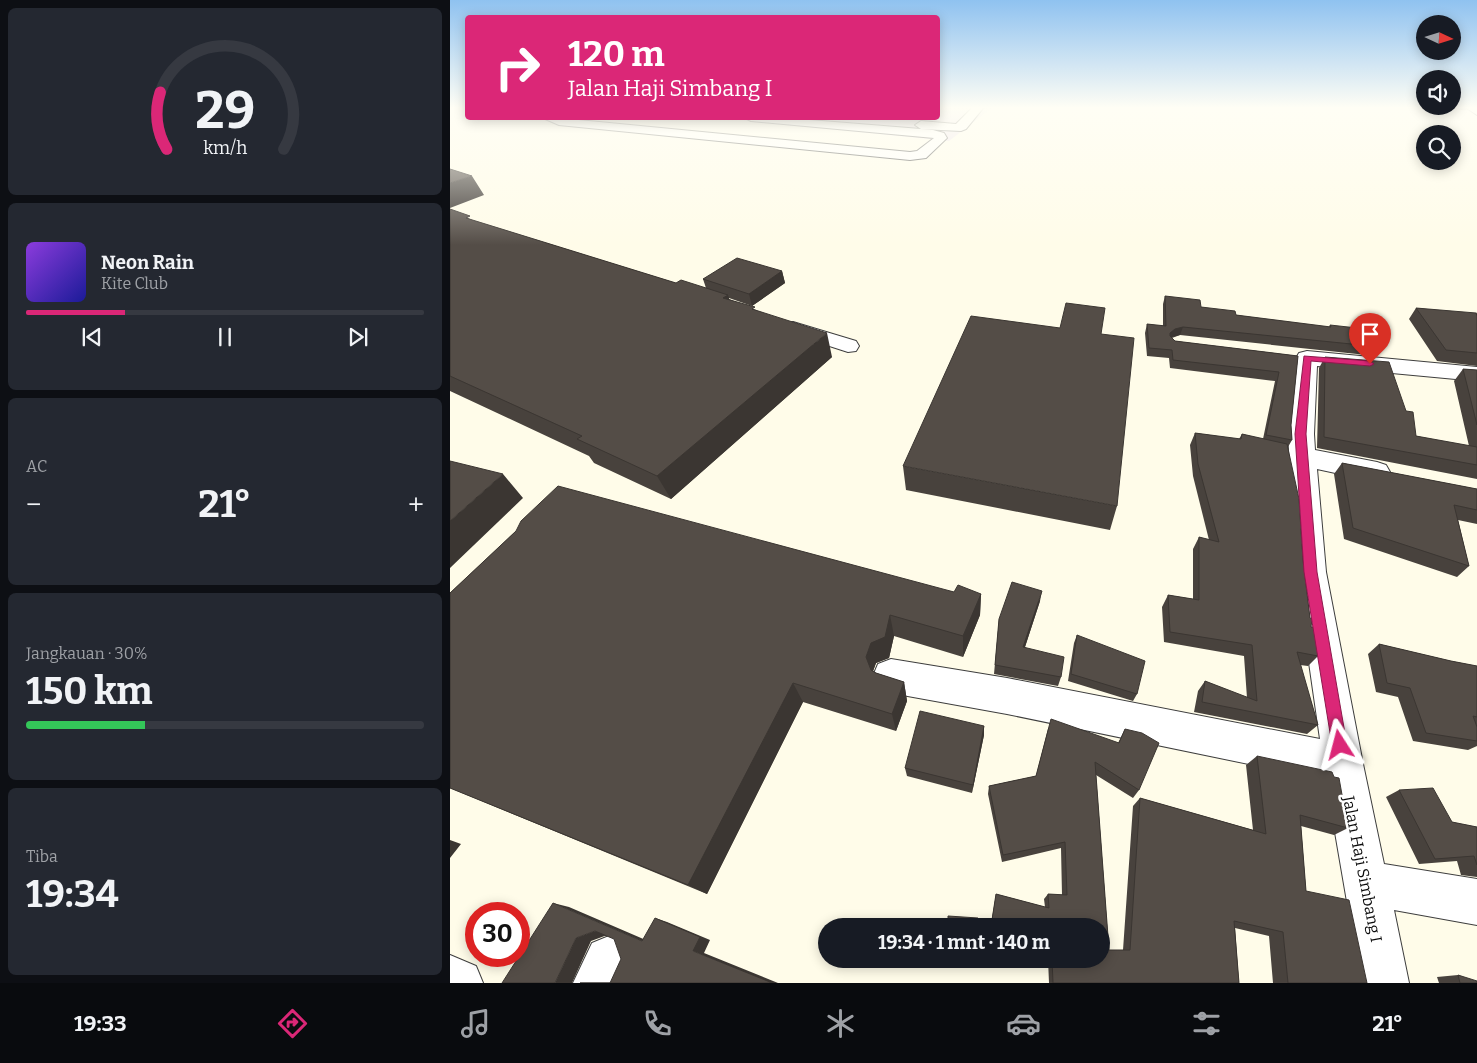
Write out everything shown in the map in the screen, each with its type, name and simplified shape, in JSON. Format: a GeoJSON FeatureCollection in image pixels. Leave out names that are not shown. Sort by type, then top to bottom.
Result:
{"type":"FeatureCollection","features":[{"type":"Feature","properties":{"kind":"street"},"geometry":{"type":"LineString","coordinates":[[878,153],[910,156],[921,155],[923,153]]}},
{"type":"Feature","properties":{"kind":"street"},"geometry":{"type":"LineString","coordinates":[[774,321],[848,346]]}},
{"type":"Feature","properties":{"kind":"street","name":"Jalan Haji Simbang I"},"geometry":{"type":"LineString","coordinates":[[1385,983],[1343,764],[1311,572],[1297,357],[1477,374]]}},
{"type":"Feature","properties":{"kind":"street"},"geometry":{"type":"LineString","coordinates":[[1303,457],[1400,476]]}},
{"type":"Feature","properties":{"kind":"street"},"geometry":{"type":"LineString","coordinates":[[891,676],[1007,696],[1272,748],[1343,764]]}},
{"type":"Feature","properties":{"kind":"street"},"geometry":{"type":"LineString","coordinates":[[1366,883],[1477,902]]}},
{"type":"Feature","properties":{"kind":"street"},"geometry":{"type":"LineString","coordinates":[[450,979],[459,983]]}},
{"type":"Feature","properties":{"kind":"building"},"geometry":{"type":"Polygon","coordinates":[[[450,169],[472,176],[450,183],[450,169]]]}},
{"type":"Feature","properties":{"kind":"building"},"geometry":{"type":"Polygon","coordinates":[[[450,209],[470,216],[466,218],[676,283],[681,280],[728,295],[723,298],[755,307],[752,309],[827,333],[657,476],[577,439],[582,436],[450,376],[450,209]]]}},
{"type":"Feature","properties":{"kind":"building"},"geometry":{"type":"Polygon","coordinates":[[[737,258],[782,271],[749,294],[703,279],[737,258]]]}},
{"type":"Feature","properties":{"kind":"building"},"geometry":{"type":"Polygon","coordinates":[[[1165,296],[1200,300],[1201,307],[1235,311],[1236,315],[1331,327],[1330,325],[1375,330],[1381,347],[1183,327],[1175,329],[1170,333],[1170,336],[1175,341],[1298,356],[1291,425],[1292,440],[1266,435],[1279,372],[1173,360],[1172,350],[1149,348],[1147,324],[1166,326],[1165,296]]]}},
{"type":"Feature","properties":{"kind":"building"},"geometry":{"type":"Polygon","coordinates":[[[1066,303],[1105,308],[1101,334],[1134,338],[1117,506],[903,466],[971,316],[1060,328],[1066,303]]]}},
{"type":"Feature","properties":{"kind":"building"},"geometry":{"type":"Polygon","coordinates":[[[1416,308],[1476,313],[1477,353],[1446,350],[1416,308]]]}},
{"type":"Feature","properties":{"kind":"building"},"geometry":{"type":"Polygon","coordinates":[[[1325,357],[1389,362],[1406,411],[1413,412],[1416,436],[1477,447],[1477,465],[1324,437],[1325,357]]]}},
{"type":"Feature","properties":{"kind":"building"},"geometry":{"type":"Polygon","coordinates":[[[1463,369],[1477,370],[1477,425],[1463,369]]]}},
{"type":"Feature","properties":{"kind":"building"},"geometry":{"type":"Polygon","coordinates":[[[1195,433],[1241,439],[1242,434],[1287,444],[1299,499],[1303,560],[1310,618],[1312,619],[1311,627],[1314,627],[1318,656],[1297,652],[1318,725],[1202,702],[1205,681],[1257,701],[1252,645],[1170,632],[1168,595],[1199,600],[1199,537],[1219,542],[1198,464],[1195,433]]]}},
{"type":"Feature","properties":{"kind":"building"},"geometry":{"type":"Polygon","coordinates":[[[450,461],[503,474],[450,521],[450,461]]]}},
{"type":"Feature","properties":{"kind":"building"},"geometry":{"type":"Polygon","coordinates":[[[1342,463],[1477,489],[1477,510],[1454,505],[1469,566],[1353,528],[1342,463]]]}},
{"type":"Feature","properties":{"kind":"building"},"geometry":{"type":"Polygon","coordinates":[[[558,486],[954,592],[958,585],[981,594],[963,636],[890,615],[885,637],[871,643],[866,657],[871,670],[904,682],[892,714],[793,683],[688,885],[450,788],[450,593],[516,531],[521,521],[558,486]]]}},
{"type":"Feature","properties":{"kind":"building"},"geometry":{"type":"Polygon","coordinates":[[[1012,582],[1042,591],[1023,647],[1064,657],[1061,677],[995,665],[999,619],[1012,582]]]}},
{"type":"Feature","properties":{"kind":"building"},"geometry":{"type":"Polygon","coordinates":[[[1077,635],[1145,661],[1137,694],[1071,674],[1077,635]]]}},
{"type":"Feature","properties":{"kind":"building"},"geometry":{"type":"Polygon","coordinates":[[[1379,644],[1477,666],[1477,717],[1473,716],[1477,727],[1477,741],[1426,733],[1410,688],[1387,683],[1379,644]]]}},
{"type":"Feature","properties":{"kind":"building"},"geometry":{"type":"Polygon","coordinates":[[[920,711],[984,726],[973,785],[905,768],[920,711]]]}},
{"type":"Feature","properties":{"kind":"building"},"geometry":{"type":"Polygon","coordinates":[[[1051,719],[1119,743],[1125,729],[1142,733],[1159,743],[1139,790],[1095,762],[1107,918],[992,918],[996,894],[1049,908],[1048,894],[1067,895],[1065,842],[1003,855],[989,786],[1036,776],[1051,719]]]}},
{"type":"Feature","properties":{"kind":"building"},"geometry":{"type":"Polygon","coordinates":[[[1257,756],[1332,772],[1334,777],[1339,778],[1348,828],[1300,815],[1306,891],[1349,900],[1367,983],[1288,983],[1283,932],[1234,921],[1239,983],[1053,983],[1052,968],[1110,968],[1110,950],[1130,950],[1140,798],[1266,834],[1257,756]]]}},
{"type":"Feature","properties":{"kind":"building"},"geometry":{"type":"Polygon","coordinates":[[[1433,788],[1452,822],[1477,827],[1477,865],[1474,856],[1435,859],[1399,790],[1433,788]]]}},
{"type":"Feature","properties":{"kind":"building"},"geometry":{"type":"Polygon","coordinates":[[[553,903],[642,941],[655,918],[700,937],[693,951],[770,983],[610,983],[621,959],[614,939],[595,931],[576,938],[555,983],[502,983],[512,967],[530,967],[530,939],[553,903]]]}},
{"type":"Feature","properties":{"kind":"building"},"geometry":{"type":"Polygon","coordinates":[[[948,916],[978,918],[948,918],[948,916]]]}},
{"type":"Feature","properties":{"kind":"building"},"geometry":{"type":"Polygon","coordinates":[[[1458,975],[1477,981],[1477,983],[1460,983],[1458,975]]]}},
{"type":"Feature","properties":{"kind":"route"},"geometry":{"type":"LineString","coordinates":[[1340,745],[1311,572],[1301,434],[1307,358],[1370,364]]}}]}
